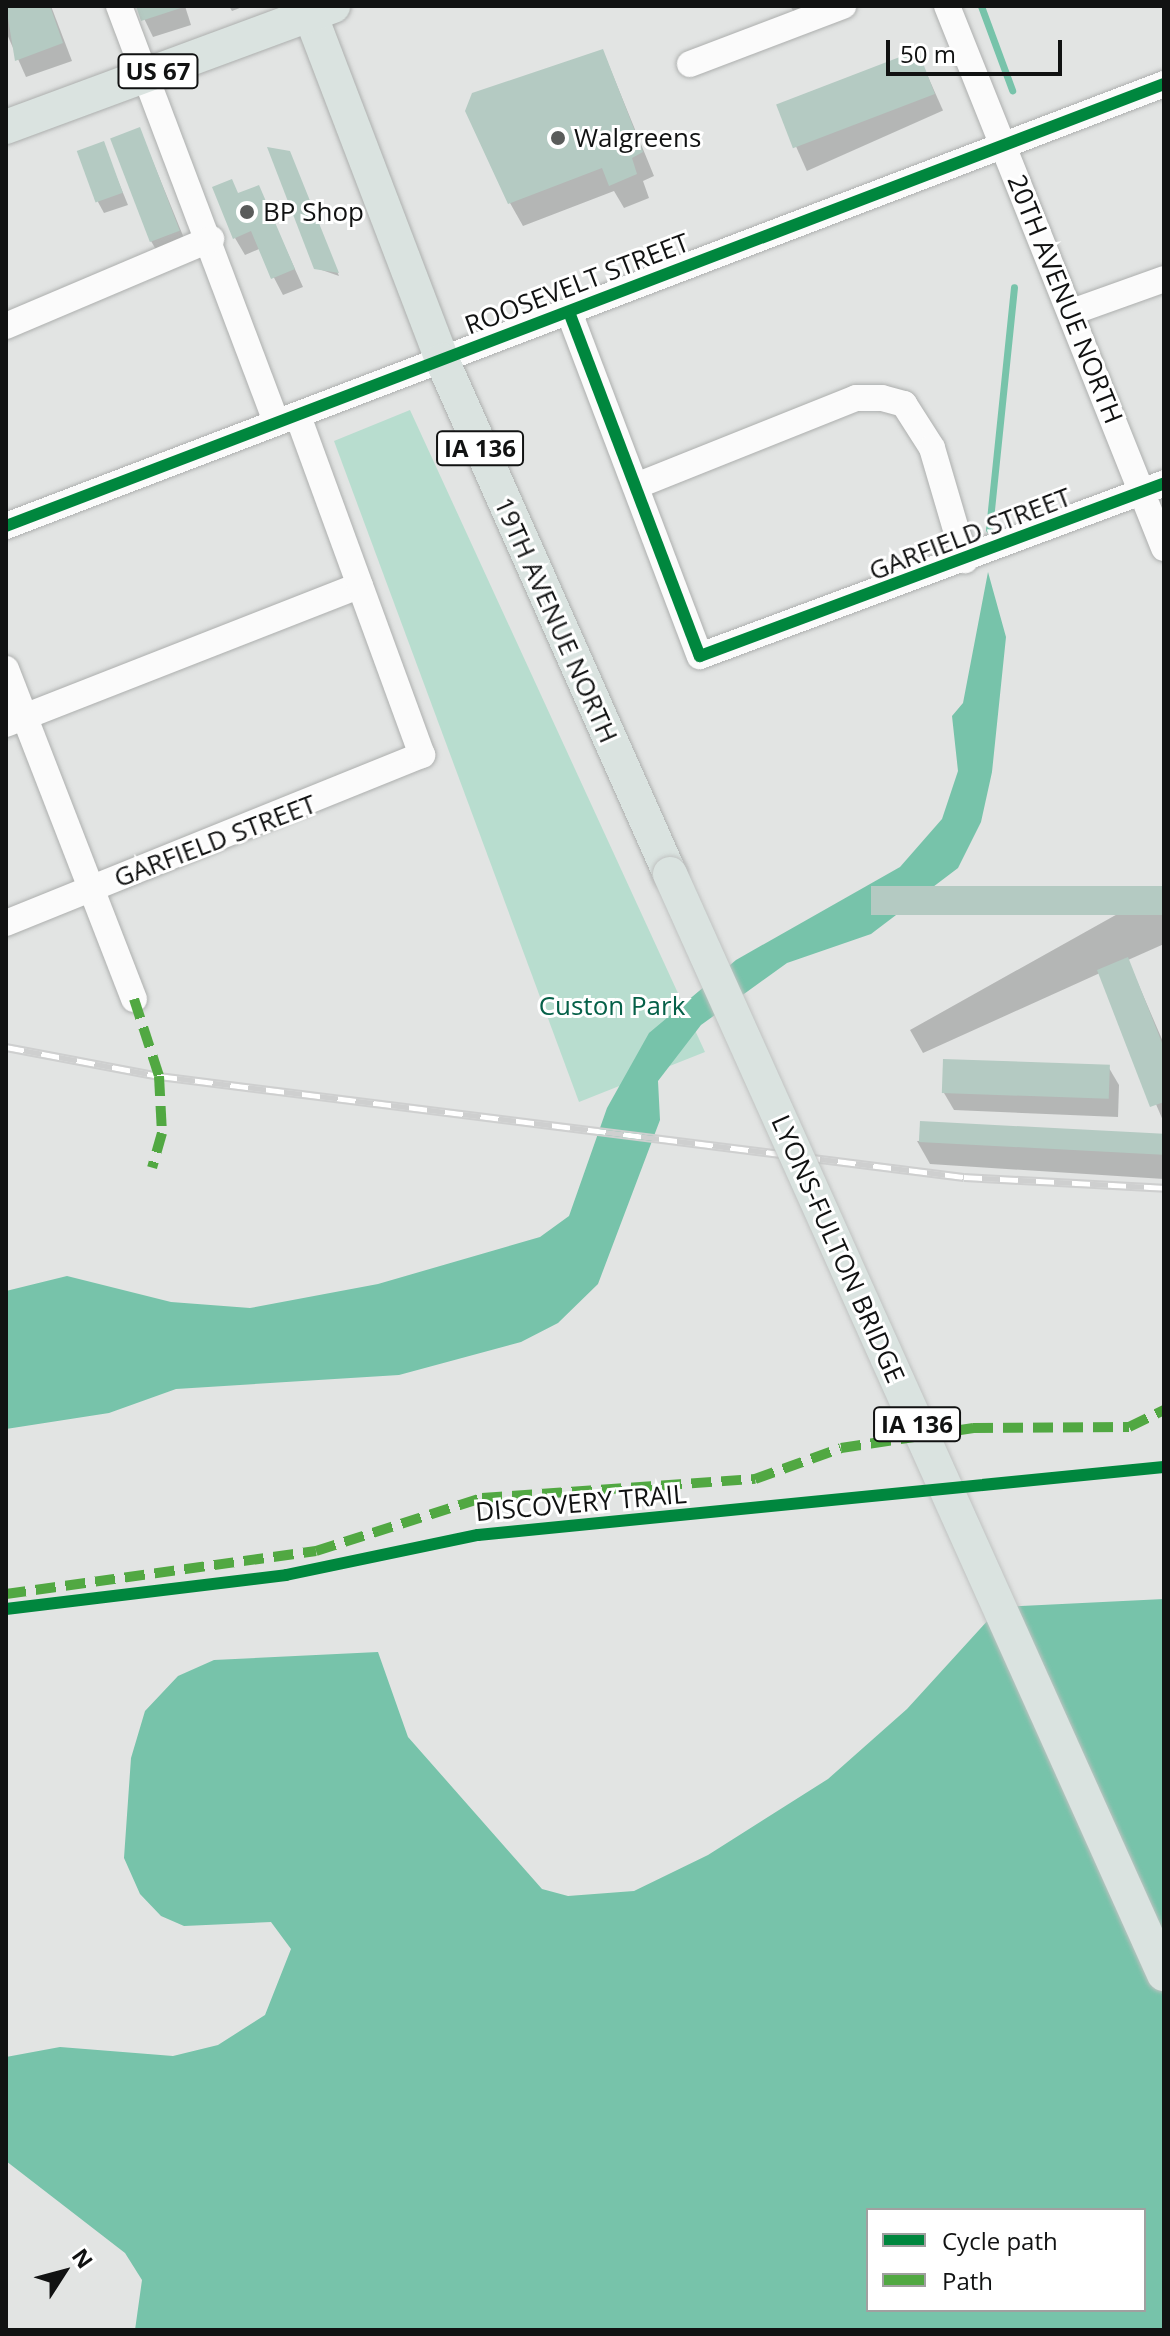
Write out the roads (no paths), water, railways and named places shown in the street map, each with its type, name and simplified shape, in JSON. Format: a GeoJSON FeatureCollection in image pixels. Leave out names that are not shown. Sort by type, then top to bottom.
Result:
{"type":"FeatureCollection","features":[{"type":"Feature","properties":{"kind":"main road","name":"US 67"},"geometry":{"type":"LineString","coordinates":[[6,127],[317,9]]}},
{"type":"Feature","properties":{"kind":"main road","name":"19TH AVENUE NORTH"},"geometry":{"type":"LineString","coordinates":[[317,9],[442,360],[670,874]]}},
{"type":"Feature","properties":{"kind":"main road","name":"LYONS-FULTON BRIDGE"},"geometry":{"type":"LineString","coordinates":[[670,874],[1164,1974]]}},
{"type":"Feature","properties":{"kind":"street"},"geometry":{"type":"LineString","coordinates":[[16,720],[360,585],[211,239],[119,6]]}},
{"type":"Feature","properties":{"kind":"street"},"geometry":{"type":"LineString","coordinates":[[690,64],[843,6]]}},
{"type":"Feature","properties":{"kind":"street","name":"20TH AVENUE NORTH"},"geometry":{"type":"LineString","coordinates":[[947,6],[1072,312],[1152,488],[1164,548]]}},
{"type":"Feature","properties":{"kind":"street","name":"ROOSEVELT STREET"},"geometry":{"type":"LineString","coordinates":[[6,526],[1002,143],[1164,84]]}},
{"type":"Feature","properties":{"kind":"street"},"geometry":{"type":"LineString","coordinates":[[6,326],[211,239]]}},
{"type":"Feature","properties":{"kind":"street"},"geometry":{"type":"LineString","coordinates":[[1072,312],[1164,279]]}},
{"type":"Feature","properties":{"kind":"street"},"geometry":{"type":"LineString","coordinates":[[569,312],[636,486],[856,398],[882,398],[904,404],[932,448],[965,560]]}},
{"type":"Feature","properties":{"kind":"street","name":"GARFIELD STREET"},"geometry":{"type":"LineString","coordinates":[[636,486],[700,656],[1152,488]]}},
{"type":"Feature","properties":{"kind":"street","name":"GARFIELD STREET"},"geometry":{"type":"LineString","coordinates":[[6,923],[422,755],[360,585]]}},
{"type":"Feature","properties":{"kind":"street"},"geometry":{"type":"LineString","coordinates":[[6,669],[16,720],[95,888],[134,999]]}},
{"type":"Feature","properties":{"kind":"waterway"},"geometry":{"type":"LineString","coordinates":[[981,6],[1012,90]]}},
{"type":"Feature","properties":{"kind":"waterway"},"geometry":{"type":"LineString","coordinates":[[989,529],[1014,287]]}},
{"type":"Feature","properties":{"kind":"railway"},"geometry":{"type":"LineString","coordinates":[[6,1047],[159,1076],[964,1177],[1164,1188]]}},
{"type":"Feature","properties":{"kind":"place","name":"Walgreens"},"geometry":{"type":"Point","coordinates":[558,138]}},
{"type":"Feature","properties":{"kind":"place","name":"BP Shop"},"geometry":{"type":"Point","coordinates":[247,212]}},
{"type":"Feature","properties":{"kind":"park label","name":"Custon Park"},"geometry":{"type":"Point","coordinates":[612,1006]}}]}
